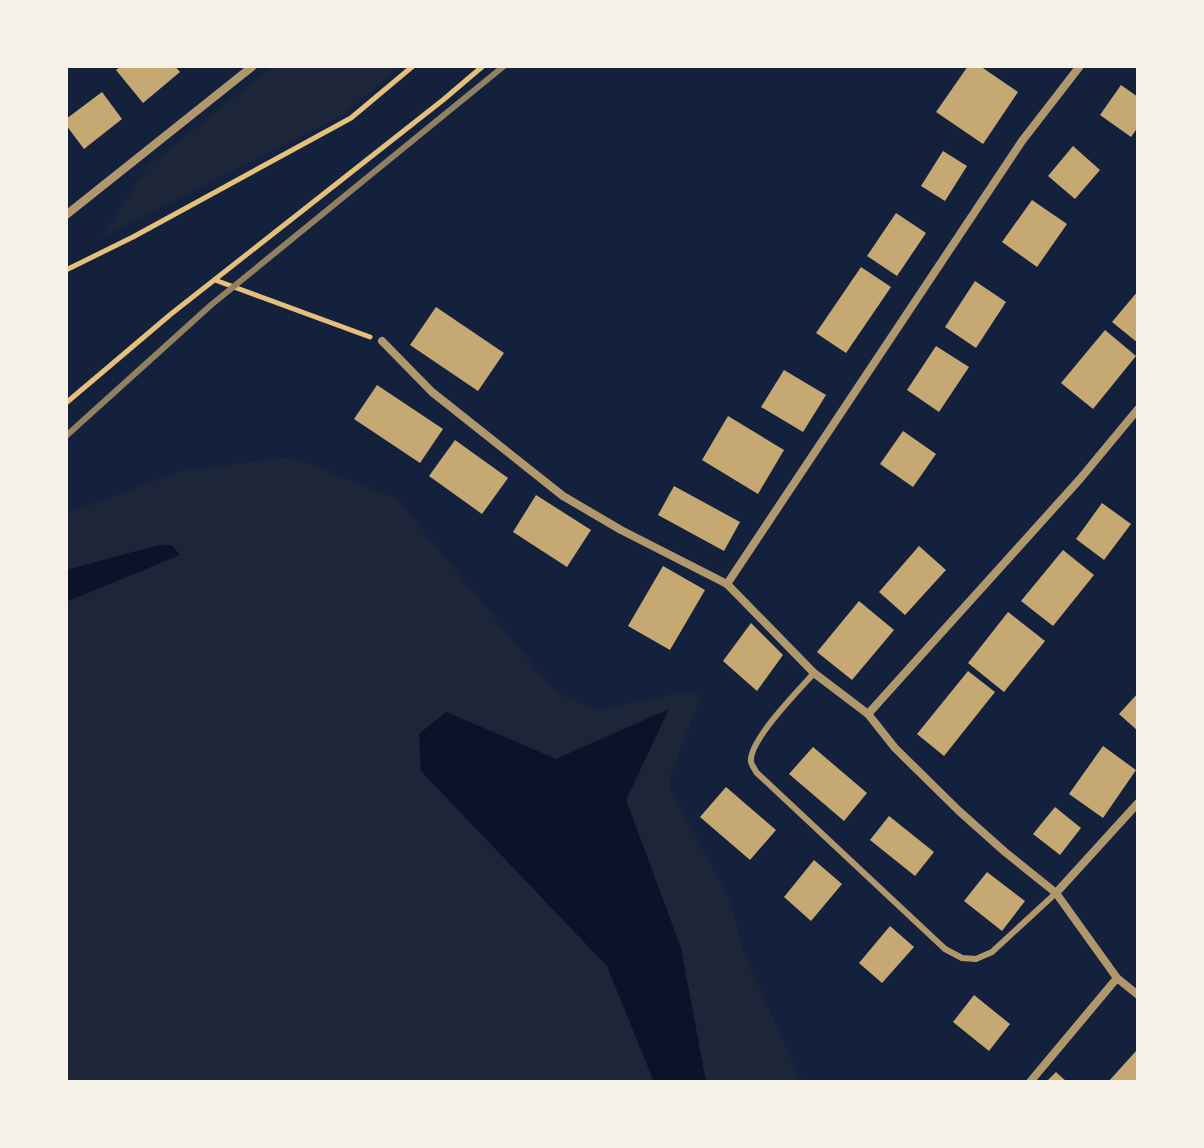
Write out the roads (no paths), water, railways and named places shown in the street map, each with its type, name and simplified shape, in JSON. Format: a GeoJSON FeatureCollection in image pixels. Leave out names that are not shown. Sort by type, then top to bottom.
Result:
{"type":"FeatureCollection","features":[{"type":"Feature","properties":{"kind":"street"},"geometry":{"type":"LineString","coordinates":[[66,215],[253,66]]}},
{"type":"Feature","properties":{"kind":"street"},"geometry":{"type":"LineString","coordinates":[[727,584],[1022,141],[1080,66]]}},
{"type":"Feature","properties":{"kind":"street"},"geometry":{"type":"LineString","coordinates":[[382,341],[432,392],[563,496],[621,530],[727,584],[814,673],[868,714],[895,748],[959,811],[1056,893],[1117,978],[1138,995]]}},
{"type":"Feature","properties":{"kind":"street"},"geometry":{"type":"LineString","coordinates":[[868,714],[1080,479],[1138,409]]}},
{"type":"Feature","properties":{"kind":"street"},"geometry":{"type":"LineString","coordinates":[[1056,893],[1138,803]]}},
{"type":"Feature","properties":{"kind":"street"},"geometry":{"type":"LineString","coordinates":[[1030,1082],[1117,978]]}},
{"type":"Feature","properties":{"kind":"lane"},"geometry":{"type":"LineString","coordinates":[[814,673],[777,713],[753,748],[750,762],[757,773],[890,900],[945,949],[962,958],[976,959],[992,952],[1056,893]]}},
{"type":"Feature","properties":{"kind":"railway"},"geometry":{"type":"LineString","coordinates":[[66,436],[211,305],[504,66]]}}]}
